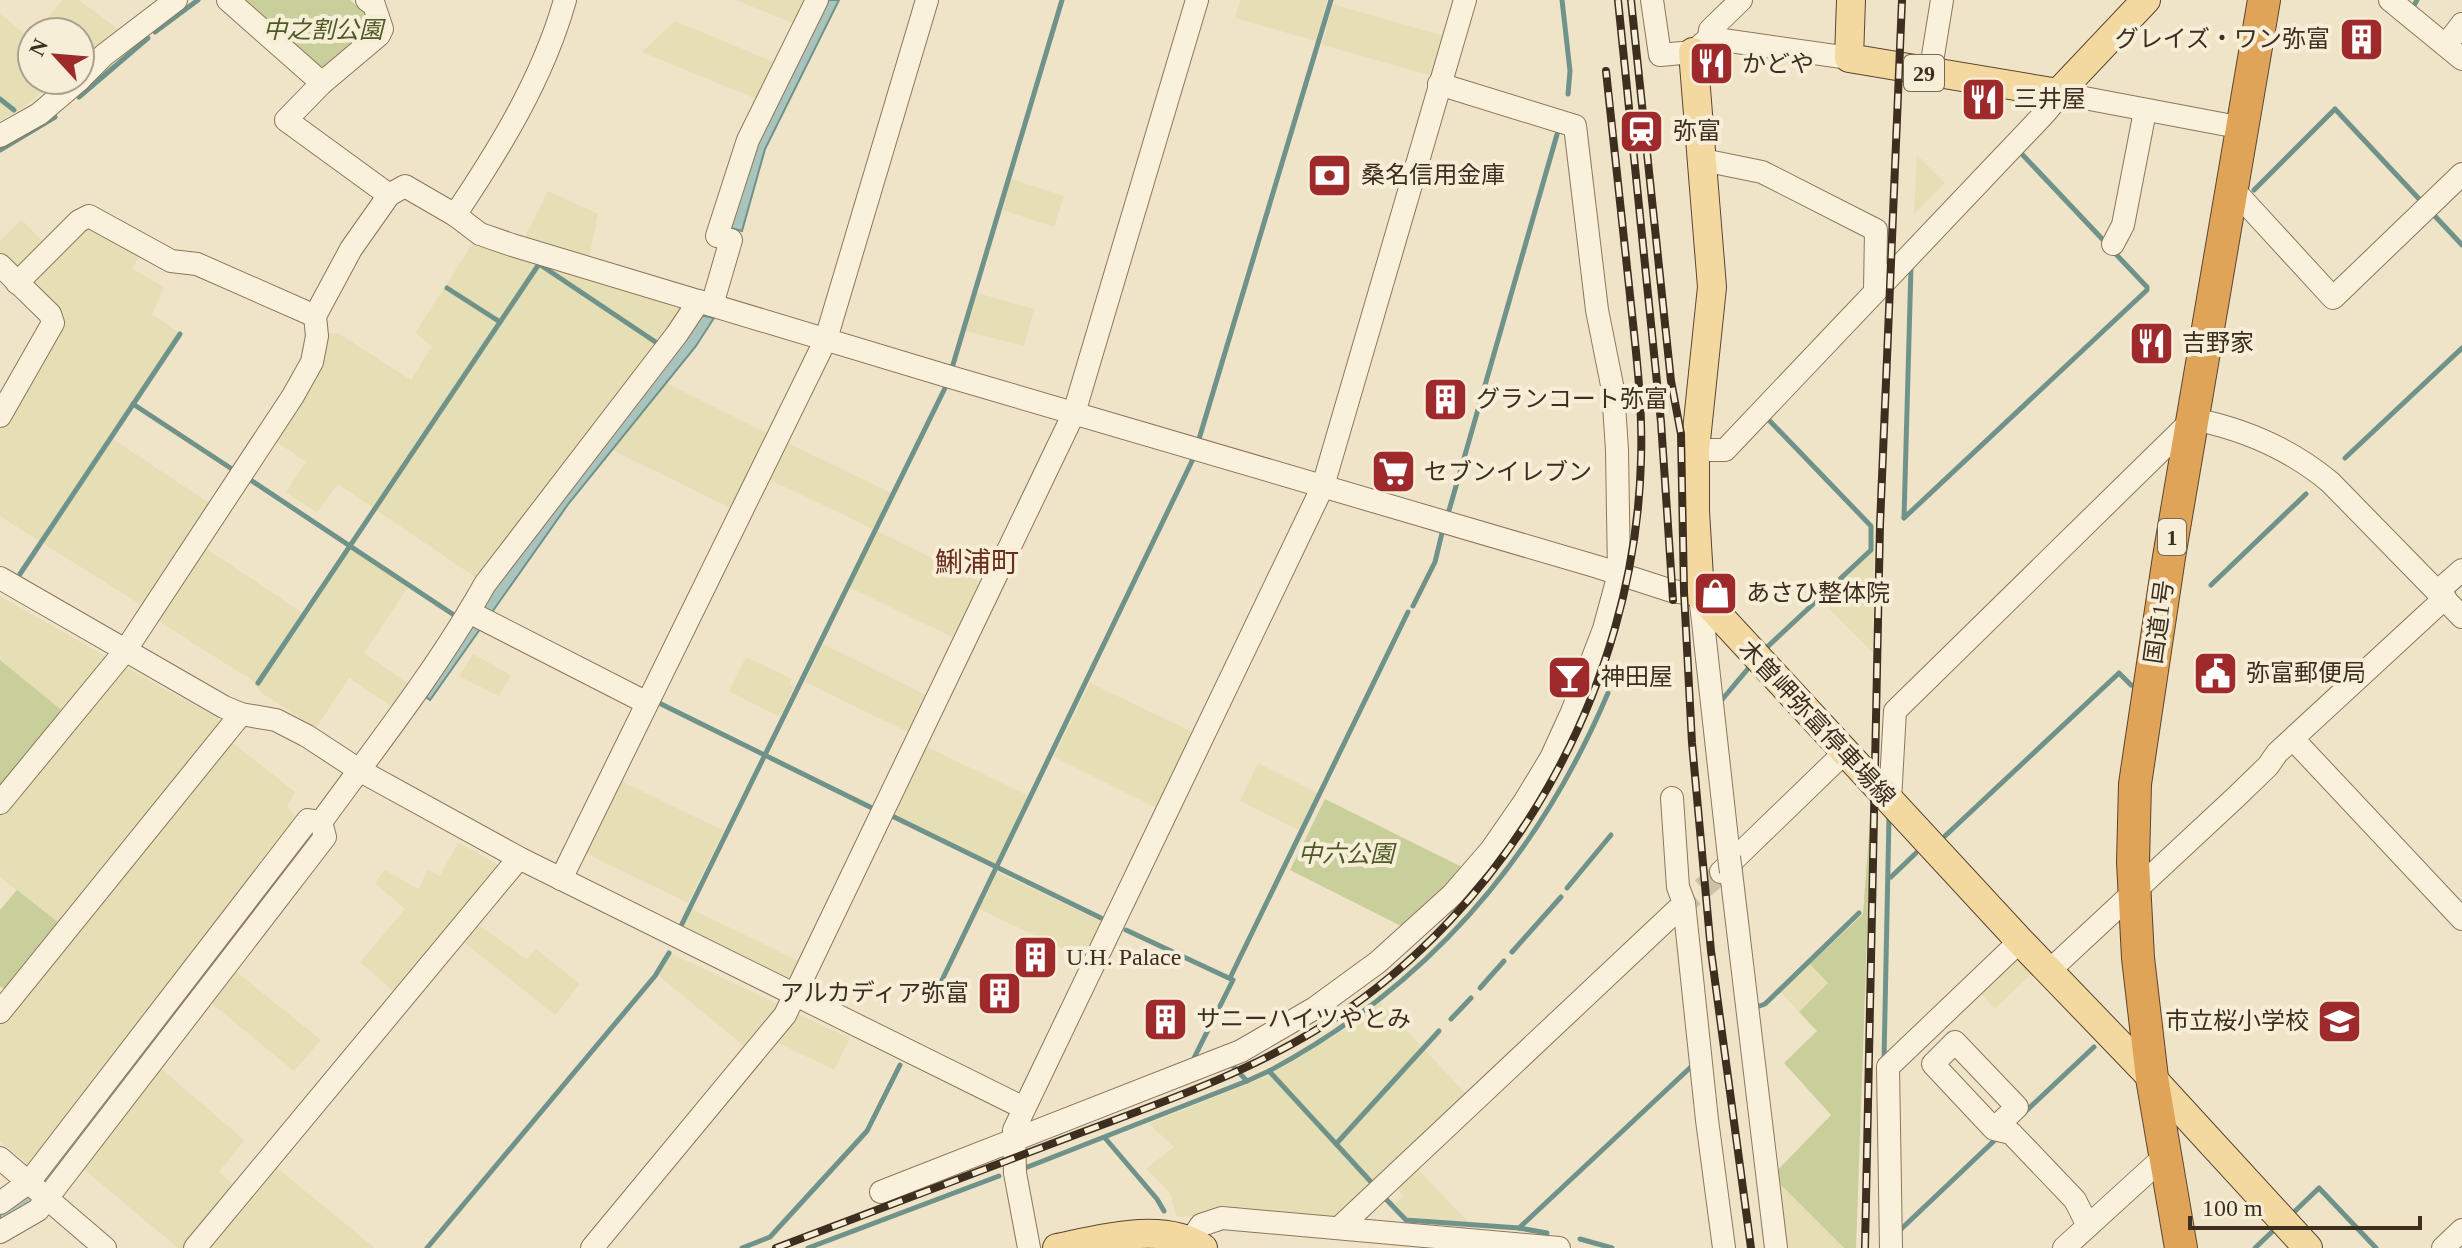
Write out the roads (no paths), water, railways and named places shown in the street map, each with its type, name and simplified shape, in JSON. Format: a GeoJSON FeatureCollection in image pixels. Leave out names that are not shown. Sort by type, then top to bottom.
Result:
{"type":"FeatureCollection","features":[{"type":"Feature","properties":{"kind":"highway","name":"国道1号"},"geometry":{"type":"LineString","coordinates":[[2181,1248],[2152,1078],[2138,958],[2134,890],[2135,784],[2169,557],[2264,0]]}},
{"type":"Feature","properties":{"kind":"main road"},"geometry":{"type":"LineString","coordinates":[[1849,58],[1851,0]]}},
{"type":"Feature","properties":{"kind":"main road"},"geometry":{"type":"LineString","coordinates":[[2058,93],[2146,0]]}},
{"type":"Feature","properties":{"kind":"main road"},"geometry":{"type":"LineString","coordinates":[[1700,595],[1695,450],[1712,287],[1703,160],[1701,45]]}},
{"type":"Feature","properties":{"kind":"main road","name":"29"},"geometry":{"type":"LineString","coordinates":[[1849,58],[1930,74],[2058,93]]}},
{"type":"Feature","properties":{"kind":"main road","name":"木曽岬弥富停車場線"},"geometry":{"type":"LineString","coordinates":[[1700,595],[2308,1248]]}},
{"type":"Feature","properties":{"kind":"main road"},"geometry":{"type":"LineString","coordinates":[[1057,1248],[1115,1236],[1170,1235],[1197,1244]]}},
{"type":"Feature","properties":{"kind":"street"},"geometry":{"type":"LineString","coordinates":[[96,63],[176,0]]}},
{"type":"Feature","properties":{"kind":"street"},"geometry":{"type":"LineString","coordinates":[[228,0],[322,83]]}},
{"type":"Feature","properties":{"kind":"street"},"geometry":{"type":"LineString","coordinates":[[455,215],[496,154],[537,77],[565,0]]}},
{"type":"Feature","properties":{"kind":"street"},"geometry":{"type":"LineString","coordinates":[[0,1203],[38,1190],[308,820],[321,822],[476,616],[485,584],[677,334],[706,303],[731,240],[717,236],[748,140],[817,0]]}},
{"type":"Feature","properties":{"kind":"street"},"geometry":{"type":"LineString","coordinates":[[561,879],[826,339],[927,0]]}},
{"type":"Feature","properties":{"kind":"street"},"geometry":{"type":"LineString","coordinates":[[592,1248],[785,1015],[1074,413],[1197,0]]}},
{"type":"Feature","properties":{"kind":"street"},"geometry":{"type":"LineString","coordinates":[[1029,1248],[1015,1173],[1014,1130],[1323,486],[1465,0]]}},
{"type":"Feature","properties":{"kind":"street"},"geometry":{"type":"LineString","coordinates":[[1652,0],[1660,55],[1701,45],[1849,58]]}},
{"type":"Feature","properties":{"kind":"street"},"geometry":{"type":"LineString","coordinates":[[1701,45],[1710,30],[1741,0]]}},
{"type":"Feature","properties":{"kind":"street"},"geometry":{"type":"LineString","coordinates":[[1930,74],[1942,0]]}},
{"type":"Feature","properties":{"kind":"street"},"geometry":{"type":"LineString","coordinates":[[2390,0],[2454,52],[2462,24]]}},
{"type":"Feature","properties":{"kind":"street"},"geometry":{"type":"LineString","coordinates":[[370,1],[382,29],[379,35],[322,83],[286,120],[389,195]]}},
{"type":"Feature","properties":{"kind":"street"},"geometry":{"type":"LineString","coordinates":[[881,1192],[1241,1051],[1315,1008],[1378,962],[1419,927],[1491,850],[1551,758],[1604,629],[1619,574],[1613,390],[1597,310],[1575,126],[1439,84]]}},
{"type":"Feature","properties":{"kind":"street"},"geometry":{"type":"LineString","coordinates":[[1695,450],[1725,450],[2046,112],[2058,93],[2243,128]]}},
{"type":"Feature","properties":{"kind":"street"},"geometry":{"type":"LineString","coordinates":[[0,136],[39,114],[61,96]]}},
{"type":"Feature","properties":{"kind":"street"},"geometry":{"type":"LineString","coordinates":[[2113,244],[2123,225],[2145,111]]}},
{"type":"Feature","properties":{"kind":"street"},"geometry":{"type":"LineString","coordinates":[[1703,160],[1762,172],[1876,230],[1875,291]]}},
{"type":"Feature","properties":{"kind":"street"},"geometry":{"type":"LineString","coordinates":[[2232,188],[2333,298],[2462,174]]}},
{"type":"Feature","properties":{"kind":"street"},"geometry":{"type":"LineString","coordinates":[[0,803],[125,651],[293,396],[312,362],[317,336],[315,316],[351,249],[389,195],[405,186],[455,215],[480,234],[1672,591],[1700,595],[1727,870],[1776,1248]]}},
{"type":"Feature","properties":{"kind":"street"},"geometry":{"type":"LineString","coordinates":[[17,283],[79,221],[89,216],[171,261],[197,264],[315,316]]}},
{"type":"Feature","properties":{"kind":"street"},"geometry":{"type":"LineString","coordinates":[[0,265],[50,314],[53,323],[0,416]]}},
{"type":"Feature","properties":{"kind":"street"},"geometry":{"type":"LineString","coordinates":[[1890,800],[1895,711],[2193,419],[2248,433],[2307,463],[2330,482],[2462,617]]}},
{"type":"Feature","properties":{"kind":"street"},"geometry":{"type":"LineString","coordinates":[[2049,971],[2236,797],[2441,595],[2462,570]]}},
{"type":"Feature","properties":{"kind":"street"},"geometry":{"type":"LineString","coordinates":[[0,578],[224,707],[241,714],[276,720],[359,770],[519,858],[1024,1108]]}},
{"type":"Feature","properties":{"kind":"street"},"geometry":{"type":"LineString","coordinates":[[476,616],[647,703]]}},
{"type":"Feature","properties":{"kind":"street"},"geometry":{"type":"LineString","coordinates":[[0,1012],[241,714]]}},
{"type":"Feature","properties":{"kind":"street"},"geometry":{"type":"LineString","coordinates":[[2293,739],[2462,919]]}},
{"type":"Feature","properties":{"kind":"street"},"geometry":{"type":"LineString","coordinates":[[1727,870],[1844,753]]}},
{"type":"Feature","properties":{"kind":"street"},"geometry":{"type":"LineString","coordinates":[[1672,798],[1678,887],[1684,903],[1724,1248]]}},
{"type":"Feature","properties":{"kind":"street"},"geometry":{"type":"LineString","coordinates":[[195,1248],[519,858]]}},
{"type":"Feature","properties":{"kind":"street"},"geometry":{"type":"LineString","coordinates":[[1339,1228],[1677,910]]}},
{"type":"Feature","properties":{"kind":"street"},"geometry":{"type":"LineString","coordinates":[[1891,1248],[1888,1067],[2020,941]]}},
{"type":"Feature","properties":{"kind":"street"},"geometry":{"type":"LineString","coordinates":[[1994,1129],[2011,1133],[2075,1200],[2088,1226]]}},
{"type":"Feature","properties":{"kind":"street"},"geometry":{"type":"LineString","coordinates":[[2064,1248],[2165,1156]]}},
{"type":"Feature","properties":{"kind":"street"},"geometry":{"type":"LineString","coordinates":[[0,1158],[105,1248]]}},
{"type":"Feature","properties":{"kind":"street"},"geometry":{"type":"LineString","coordinates":[[10,1248],[0,1232],[38,1210],[38,1190]]}},
{"type":"Feature","properties":{"kind":"street"},"geometry":{"type":"LineString","coordinates":[[1197,1244],[1201,1225],[1222,1218],[1559,1248]]}},
{"type":"Feature","properties":{"kind":"street"},"geometry":{"type":"LineString","coordinates":[[2443,1248],[2462,1230]]}},
{"type":"Feature","properties":{"kind":"water"},"geometry":{"type":"Polygon","coordinates":[[[823,0],[839,0],[765,149],[742,231],[727,227],[753,142],[823,0]]]}},
{"type":"Feature","properties":{"kind":"water"},"geometry":{"type":"Polygon","coordinates":[[[701,315],[714,318],[696,346],[569,503],[430,700],[422,694],[524,542],[701,315]]]}},
{"type":"Feature","properties":{"kind":"water"},"geometry":{"type":"Polygon","coordinates":[[[308,830],[317,837],[34,1202],[0,1222],[0,1210],[308,830]]]}},
{"type":"Feature","properties":{"kind":"waterway"},"geometry":{"type":"LineString","coordinates":[[155,32],[198,0]]}},
{"type":"Feature","properties":{"kind":"waterway"},"geometry":{"type":"LineString","coordinates":[[952,368],[1062,0]]}},
{"type":"Feature","properties":{"kind":"waterway"},"geometry":{"type":"LineString","coordinates":[[1199,439],[1331,0]]}},
{"type":"Feature","properties":{"kind":"waterway"},"geometry":{"type":"LineString","coordinates":[[1562,0],[1570,71],[1568,94]]}},
{"type":"Feature","properties":{"kind":"waterway"},"geometry":{"type":"LineString","coordinates":[[2412,9],[2417,0]]}},
{"type":"Feature","properties":{"kind":"waterway"},"geometry":{"type":"LineString","coordinates":[[79,97],[148,38]]}},
{"type":"Feature","properties":{"kind":"waterway"},"geometry":{"type":"LineString","coordinates":[[0,99],[14,110]]}},
{"type":"Feature","properties":{"kind":"waterway"},"geometry":{"type":"LineString","coordinates":[[2254,190],[2335,109],[2421,201]]}},
{"type":"Feature","properties":{"kind":"waterway"},"geometry":{"type":"LineString","coordinates":[[0,150],[55,117]]}},
{"type":"Feature","properties":{"kind":"waterway"},"geometry":{"type":"LineString","coordinates":[[1448,514],[1558,131]]}},
{"type":"Feature","properties":{"kind":"waterway"},"geometry":{"type":"LineString","coordinates":[[2019,151],[2106,243]]}},
{"type":"Feature","properties":{"kind":"waterway"},"geometry":{"type":"LineString","coordinates":[[2432,213],[2462,245]]}},
{"type":"Feature","properties":{"kind":"waterway"},"geometry":{"type":"LineString","coordinates":[[1904,518],[2147,290],[2112,250]]}},
{"type":"Feature","properties":{"kind":"waterway"},"geometry":{"type":"LineString","coordinates":[[258,683],[539,264],[657,343]]}},
{"type":"Feature","properties":{"kind":"waterway"},"geometry":{"type":"LineString","coordinates":[[1904,518],[1911,266]]}},
{"type":"Feature","properties":{"kind":"waterway"},"geometry":{"type":"LineString","coordinates":[[447,288],[500,322]]}},
{"type":"Feature","properties":{"kind":"waterway"},"geometry":{"type":"LineString","coordinates":[[20,574],[180,334]]}},
{"type":"Feature","properties":{"kind":"waterway"},"geometry":{"type":"LineString","coordinates":[[2345,458],[2462,348]]}},
{"type":"Feature","properties":{"kind":"waterway"},"geometry":{"type":"LineString","coordinates":[[681,926],[947,384]]}},
{"type":"Feature","properties":{"kind":"waterway"},"geometry":{"type":"LineString","coordinates":[[133,404],[235,471]]}},
{"type":"Feature","properties":{"kind":"waterway"},"geometry":{"type":"LineString","coordinates":[[1764,650],[1871,550],[1871,526],[1766,417]]}},
{"type":"Feature","properties":{"kind":"waterway"},"geometry":{"type":"LineString","coordinates":[[942,980],[1193,459]]}},
{"type":"Feature","properties":{"kind":"waterway"},"geometry":{"type":"LineString","coordinates":[[249,479],[457,617]]}},
{"type":"Feature","properties":{"kind":"waterway"},"geometry":{"type":"LineString","coordinates":[[2211,585],[2306,494]]}},
{"type":"Feature","properties":{"kind":"waterway"},"geometry":{"type":"LineString","coordinates":[[1413,606],[1435,562],[1443,529]]}},
{"type":"Feature","properties":{"kind":"waterway"},"geometry":{"type":"LineString","coordinates":[[1230,978],[1408,612]]}},
{"type":"Feature","properties":{"kind":"waterway"},"geometry":{"type":"LineString","coordinates":[[1720,702],[1752,664]]}},
{"type":"Feature","properties":{"kind":"waterway"},"geometry":{"type":"LineString","coordinates":[[1945,836],[2119,673],[2131,685]]}},
{"type":"Feature","properties":{"kind":"waterway"},"geometry":{"type":"LineString","coordinates":[[1269,1071],[1326,1037],[1379,999],[1428,958],[1472,912],[1512,863],[1548,810],[1580,753],[1608,693]]}},
{"type":"Feature","properties":{"kind":"waterway"},"geometry":{"type":"LineString","coordinates":[[657,702],[872,808]]}},
{"type":"Feature","properties":{"kind":"waterway"},"geometry":{"type":"LineString","coordinates":[[890,815],[1101,918]]}},
{"type":"Feature","properties":{"kind":"waterway"},"geometry":{"type":"LineString","coordinates":[[1884,1060],[1889,817]]}},
{"type":"Feature","properties":{"kind":"waterway"},"geometry":{"type":"LineString","coordinates":[[1567,888],[1611,835]]}},
{"type":"Feature","properties":{"kind":"waterway"},"geometry":{"type":"LineString","coordinates":[[1891,877],[1916,853]]}},
{"type":"Feature","properties":{"kind":"waterway"},"geometry":{"type":"LineString","coordinates":[[1512,952],[1561,897]]}},
{"type":"Feature","properties":{"kind":"waterway"},"geometry":{"type":"LineString","coordinates":[[1754,1008],[1765,1004],[1859,913]]}},
{"type":"Feature","properties":{"kind":"waterway"},"geometry":{"type":"LineString","coordinates":[[1126,930],[1233,980],[1192,1062]]}},
{"type":"Feature","properties":{"kind":"waterway"},"geometry":{"type":"LineString","coordinates":[[427,1248],[655,976],[669,953]]}},
{"type":"Feature","properties":{"kind":"waterway"},"geometry":{"type":"LineString","coordinates":[[1480,988],[1504,961]]}},
{"type":"Feature","properties":{"kind":"waterway"},"geometry":{"type":"LineString","coordinates":[[1451,1019],[1471,998]]}},
{"type":"Feature","properties":{"kind":"waterway"},"geometry":{"type":"LineString","coordinates":[[1336,1144],[1439,1031]]}},
{"type":"Feature","properties":{"kind":"waterway"},"geometry":{"type":"LineString","coordinates":[[2025,1112],[2094,1047]]}},
{"type":"Feature","properties":{"kind":"waterway"},"geometry":{"type":"LineString","coordinates":[[1230,1063],[1247,1081],[1269,1071],[1372,1183]]}},
{"type":"Feature","properties":{"kind":"waterway"},"geometry":{"type":"LineString","coordinates":[[742,1248],[770,1237],[867,1131],[900,1065]]}},
{"type":"Feature","properties":{"kind":"waterway"},"geometry":{"type":"LineString","coordinates":[[1519,1228],[1693,1065]]}},
{"type":"Feature","properties":{"kind":"waterway"},"geometry":{"type":"LineString","coordinates":[[1025,1168],[1247,1081]]}},
{"type":"Feature","properties":{"kind":"waterway"},"geometry":{"type":"LineString","coordinates":[[1105,1138],[1164,1211]]}},
{"type":"Feature","properties":{"kind":"waterway"},"geometry":{"type":"LineString","coordinates":[[1898,1232],[1995,1140]]}},
{"type":"Feature","properties":{"kind":"waterway"},"geometry":{"type":"LineString","coordinates":[[808,1248],[999,1176]]}},
{"type":"Feature","properties":{"kind":"waterway"},"geometry":{"type":"LineString","coordinates":[[2293,1213],[2319,1188],[2376,1248]]}},
{"type":"Feature","properties":{"kind":"waterway"},"geometry":{"type":"LineString","coordinates":[[1384,1197],[1406,1220],[1519,1228],[1547,1233]]}},
{"type":"Feature","properties":{"kind":"waterway"},"geometry":{"type":"LineString","coordinates":[[2255,1248],[2276,1228]]}},
{"type":"Feature","properties":{"kind":"waterway"},"geometry":{"type":"LineString","coordinates":[[1580,1239],[1612,1248]]}},
{"type":"Feature","properties":{"kind":"tunnel"},"geometry":{"type":"LineString","coordinates":[[1677,910],[1717,876]]}},
{"type":"Feature","properties":{"kind":"railway"},"geometry":{"type":"LineString","coordinates":[[1618,0],[1661,422],[1673,600]]}},
{"type":"Feature","properties":{"kind":"railway"},"geometry":{"type":"LineString","coordinates":[[1631,0],[1671,381],[1681,434],[1684,592],[1692,743],[1711,951],[1751,1248]]}},
{"type":"Feature","properties":{"kind":"railway"},"geometry":{"type":"LineString","coordinates":[[1865,1248],[1880,525],[1902,0]]}},
{"type":"Feature","properties":{"kind":"railway"},"geometry":{"type":"LineString","coordinates":[[776,1248],[1170,1099],[1288,1046],[1385,981],[1448,923],[1503,857],[1549,786],[1587,709],[1615,628],[1633,545],[1641,460],[1640,395],[1606,71]]}},
{"type":"Feature","properties":{"kind":"place","name":"グレイズ・ワン弥富"},"geometry":{"type":"Point","coordinates":[2361,39]}},
{"type":"Feature","properties":{"kind":"place","name":"かどや"},"geometry":{"type":"Point","coordinates":[1711,64]}},
{"type":"Feature","properties":{"kind":"place","name":"三井屋"},"geometry":{"type":"Point","coordinates":[1983,99]}},
{"type":"Feature","properties":{"kind":"place","name":"弥富"},"geometry":{"type":"Point","coordinates":[1642,131]}},
{"type":"Feature","properties":{"kind":"place","name":"桑名信用金庫"},"geometry":{"type":"Point","coordinates":[1330,175]}},
{"type":"Feature","properties":{"kind":"place","name":"吉野家"},"geometry":{"type":"Point","coordinates":[2151,343]}},
{"type":"Feature","properties":{"kind":"place","name":"グランコート弥富"},"geometry":{"type":"Point","coordinates":[1445,399]}},
{"type":"Feature","properties":{"kind":"place","name":"セブンイレブン"},"geometry":{"type":"Point","coordinates":[1393,472]}},
{"type":"Feature","properties":{"kind":"place","name":"あさひ整体院"},"geometry":{"type":"Point","coordinates":[1715,593]}},
{"type":"Feature","properties":{"kind":"place","name":"弥富郵便局"},"geometry":{"type":"Point","coordinates":[2215,673]}},
{"type":"Feature","properties":{"kind":"place","name":"神田屋"},"geometry":{"type":"Point","coordinates":[1570,677]}},
{"type":"Feature","properties":{"kind":"place","name":"U.H. Palace"},"geometry":{"type":"Point","coordinates":[1035,957]}},
{"type":"Feature","properties":{"kind":"place","name":"アルカディア弥富"},"geometry":{"type":"Point","coordinates":[1000,993]}},
{"type":"Feature","properties":{"kind":"place","name":"サニーハイツやとみ"},"geometry":{"type":"Point","coordinates":[1165,1019]}},
{"type":"Feature","properties":{"kind":"place","name":"市立桜小学校"},"geometry":{"type":"Point","coordinates":[2340,1021]}},
{"type":"Feature","properties":{"kind":"district","name":"鯏浦町"},"geometry":{"type":"Point","coordinates":[977,562]}},
{"type":"Feature","properties":{"kind":"park label","name":"中之割公園"},"geometry":{"type":"Point","coordinates":[323,30]}},
{"type":"Feature","properties":{"kind":"park label","name":"中六公園"},"geometry":{"type":"Point","coordinates":[1346,854]}}]}
